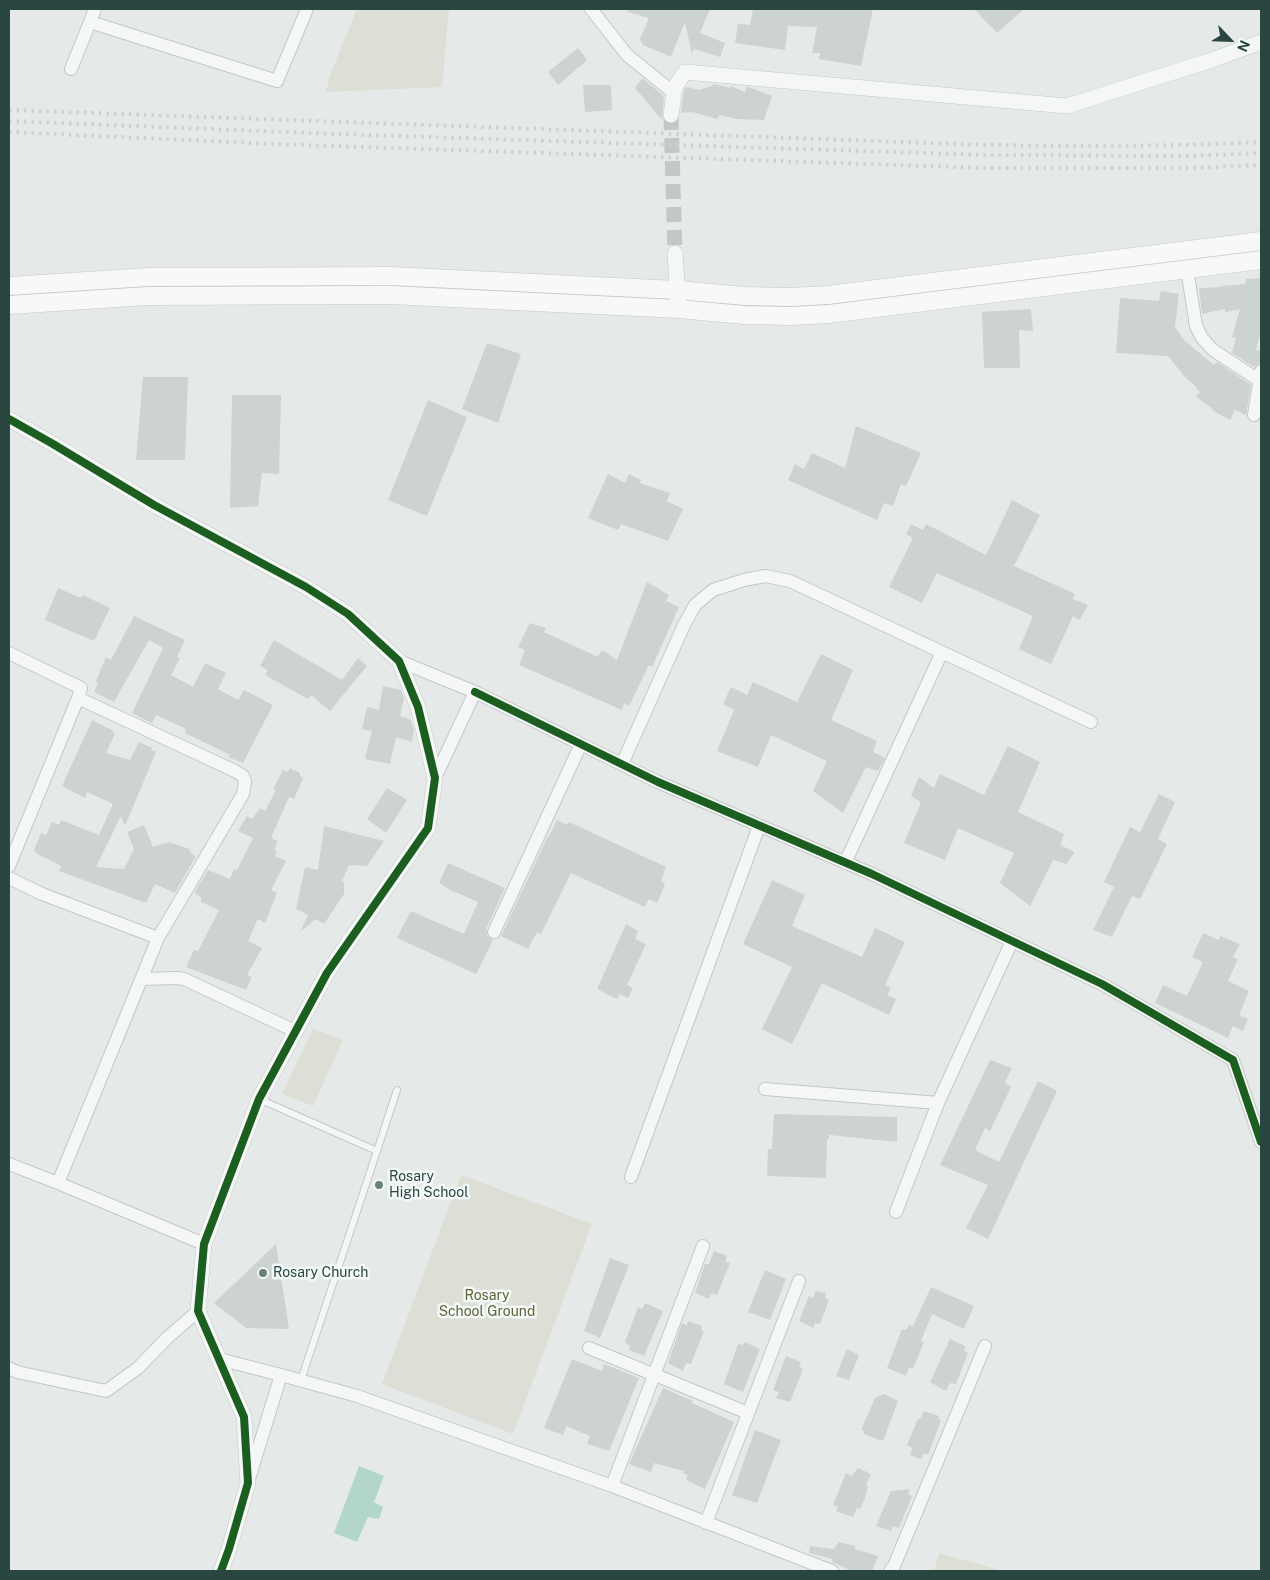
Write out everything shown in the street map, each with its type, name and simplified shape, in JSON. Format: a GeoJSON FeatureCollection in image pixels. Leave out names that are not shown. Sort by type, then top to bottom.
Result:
{"type":"FeatureCollection","features":[{"type":"Feature","properties":{"kind":"main road"},"geometry":{"type":"LineString","coordinates":[[9,286],[148,277],[391,276],[791,297],[828,295],[1261,241]]}},
{"type":"Feature","properties":{"kind":"main road"},"geometry":{"type":"LineString","coordinates":[[9,305],[148,296],[390,295],[791,316],[829,314],[1261,260]]}},
{"type":"Feature","properties":{"kind":"street"},"geometry":{"type":"LineString","coordinates":[[71,69],[95,9]]}},
{"type":"Feature","properties":{"kind":"street"},"geometry":{"type":"LineString","coordinates":[[90,22],[277,81],[307,9]]}},
{"type":"Feature","properties":{"kind":"street"},"geometry":{"type":"LineString","coordinates":[[591,9],[627,56],[674,93]]}},
{"type":"Feature","properties":{"kind":"street"},"geometry":{"type":"LineString","coordinates":[[671,115],[675,87],[685,72],[1067,106],[1215,59],[1261,42]]}},
{"type":"Feature","properties":{"kind":"street"},"geometry":{"type":"LineString","coordinates":[[675,253],[679,309]]}},
{"type":"Feature","properties":{"kind":"street"},"geometry":{"type":"LineString","coordinates":[[1188,269],[1196,326],[1202,338],[1218,354],[1260,376],[1254,415]]}},
{"type":"Feature","properties":{"kind":"street"},"geometry":{"type":"LineString","coordinates":[[9,419],[154,505],[306,587],[348,614],[399,661],[475,692],[658,782],[845,862],[1102,984],[1233,1060],[1261,1142]]}},
{"type":"Feature","properties":{"kind":"street"},"geometry":{"type":"LineString","coordinates":[[622,764],[684,625],[695,605],[713,590],[744,580],[765,576],[790,580],[1090,722]]}},
{"type":"Feature","properties":{"kind":"street"},"geometry":{"type":"LineString","coordinates":[[845,862],[942,652]]}},
{"type":"Feature","properties":{"kind":"street"},"geometry":{"type":"LineString","coordinates":[[9,653],[80,688],[78,698],[9,866]]}},
{"type":"Feature","properties":{"kind":"street"},"geometry":{"type":"LineString","coordinates":[[399,661],[418,707],[435,778]]}},
{"type":"Feature","properties":{"kind":"street"},"geometry":{"type":"LineString","coordinates":[[248,1483],[244,1417],[198,1311],[204,1244],[259,1099],[295,1031],[327,973],[428,828],[435,778],[475,692]]}},
{"type":"Feature","properties":{"kind":"street"},"geometry":{"type":"LineString","coordinates":[[58,1183],[158,938],[243,794],[245,781],[235,771],[78,698]]}},
{"type":"Feature","properties":{"kind":"street"},"geometry":{"type":"LineString","coordinates":[[494,932],[581,744]]}},
{"type":"Feature","properties":{"kind":"street"},"geometry":{"type":"LineString","coordinates":[[631,1177],[759,826]]}},
{"type":"Feature","properties":{"kind":"street"},"geometry":{"type":"LineString","coordinates":[[9,878],[42,894],[158,938]]}},
{"type":"Feature","properties":{"kind":"street"},"geometry":{"type":"LineString","coordinates":[[896,1212],[938,1103],[1012,941]]}},
{"type":"Feature","properties":{"kind":"street"},"geometry":{"type":"LineString","coordinates":[[141,979],[184,979],[295,1031]]}},
{"type":"Feature","properties":{"kind":"street"},"geometry":{"type":"LineString","coordinates":[[765,1089],[938,1103]]}},
{"type":"Feature","properties":{"kind":"street"},"geometry":{"type":"LineString","coordinates":[[9,1164],[204,1244]]}},
{"type":"Feature","properties":{"kind":"street"},"geometry":{"type":"LineString","coordinates":[[612,1486],[703,1246]]}},
{"type":"Feature","properties":{"kind":"street"},"geometry":{"type":"LineString","coordinates":[[706,1523],[799,1281]]}},
{"type":"Feature","properties":{"kind":"street"},"geometry":{"type":"LineString","coordinates":[[9,1368],[17,1372],[106,1391],[138,1368],[198,1311]]}},
{"type":"Feature","properties":{"kind":"street"},"geometry":{"type":"LineString","coordinates":[[890,1571],[898,1558],[985,1346]]}},
{"type":"Feature","properties":{"kind":"street"},"geometry":{"type":"LineString","coordinates":[[589,1348],[748,1413]]}},
{"type":"Feature","properties":{"kind":"street"},"geometry":{"type":"LineString","coordinates":[[219,1359],[357,1396],[612,1486],[832,1571]]}},
{"type":"Feature","properties":{"kind":"street"},"geometry":{"type":"LineString","coordinates":[[221,1571],[281,1375]]}},
{"type":"Feature","properties":{"kind":"lane"},"geometry":{"type":"LineString","coordinates":[[301,1380],[397,1090]]}},
{"type":"Feature","properties":{"kind":"lane"},"geometry":{"type":"LineString","coordinates":[[259,1099],[377,1151]]}},
{"type":"Feature","properties":{"kind":"green space"},"geometry":{"type":"Polygon","coordinates":[[[357,9],[449,9],[442,87],[326,92],[330,75],[357,9]]]}},
{"type":"Feature","properties":{"kind":"green space"},"geometry":{"type":"Polygon","coordinates":[[[313,1029],[343,1040],[313,1106],[282,1094],[313,1029]]]}},
{"type":"Feature","properties":{"kind":"green space","name":"Rosary School Ground"},"geometry":{"type":"Polygon","coordinates":[[[461,1175],[592,1224],[513,1434],[382,1384],[461,1175]]]}},
{"type":"Feature","properties":{"kind":"green space"},"geometry":{"type":"Polygon","coordinates":[[[939,1553],[1003,1571],[934,1571],[939,1553]]]}},
{"type":"Feature","properties":{"kind":"shaded area"},"geometry":{"type":"Polygon","coordinates":[[[359,1466],[384,1476],[374,1502],[383,1507],[379,1519],[368,1517],[357,1542],[334,1533],[359,1466]]]}},
{"type":"Feature","properties":{"kind":"building"},"geometry":{"type":"Polygon","coordinates":[[[628,9],[710,9],[700,33],[725,43],[720,57],[694,49],[692,54],[685,22],[671,57],[643,45],[640,39],[649,18],[627,12],[628,9]]]}},
{"type":"Feature","properties":{"kind":"building"},"geometry":{"type":"Polygon","coordinates":[[[753,9],[873,9],[861,66],[819,59],[820,53],[812,53],[817,27],[788,26],[785,50],[735,43],[738,24],[750,25],[753,9]]]}},
{"type":"Feature","properties":{"kind":"building"},"geometry":{"type":"Polygon","coordinates":[[[974,9],[1024,9],[997,33],[974,9]]]}},
{"type":"Feature","properties":{"kind":"building"},"geometry":{"type":"Polygon","coordinates":[[[578,48],[587,60],[558,85],[548,72],[578,48]]]}},
{"type":"Feature","properties":{"kind":"building"},"geometry":{"type":"Polygon","coordinates":[[[642,78],[664,96],[662,120],[635,88],[642,78]]]}},
{"type":"Feature","properties":{"kind":"building"},"geometry":{"type":"Polygon","coordinates":[[[714,84],[730,88],[731,86],[745,92],[747,87],[749,87],[772,96],[764,120],[737,119],[719,115],[717,119],[692,112],[681,113],[684,90],[687,87],[699,90],[714,84]]]}},
{"type":"Feature","properties":{"kind":"building"},"geometry":{"type":"Polygon","coordinates":[[[583,85],[611,85],[612,110],[585,112],[583,85]]]}},
{"type":"Feature","properties":{"kind":"building"},"geometry":{"type":"Polygon","coordinates":[[[1261,278],[1261,331],[1256,350],[1261,351],[1261,363],[1254,367],[1232,353],[1236,338],[1232,337],[1240,309],[1225,312],[1225,309],[1202,314],[1199,288],[1245,284],[1246,279],[1261,278]]]}},
{"type":"Feature","properties":{"kind":"building"},"geometry":{"type":"Polygon","coordinates":[[[1161,291],[1179,294],[1175,327],[1184,340],[1214,365],[1217,362],[1251,385],[1246,415],[1235,410],[1230,420],[1212,410],[1196,397],[1200,392],[1168,356],[1116,353],[1120,298],[1159,301],[1161,291]]]}},
{"type":"Feature","properties":{"kind":"building"},"geometry":{"type":"Polygon","coordinates":[[[1031,309],[1033,331],[1019,330],[1020,368],[984,368],[982,312],[1031,309]]]}},
{"type":"Feature","properties":{"kind":"building"},"geometry":{"type":"Polygon","coordinates":[[[487,343],[521,354],[498,423],[462,409],[487,343]]]}},
{"type":"Feature","properties":{"kind":"building"},"geometry":{"type":"Polygon","coordinates":[[[143,377],[188,377],[185,460],[136,460],[143,377]]]}},
{"type":"Feature","properties":{"kind":"building"},"geometry":{"type":"Polygon","coordinates":[[[232,395],[281,395],[279,474],[262,473],[258,506],[230,508],[232,395]]]}},
{"type":"Feature","properties":{"kind":"building"},"geometry":{"type":"Polygon","coordinates":[[[428,400],[467,417],[427,516],[388,500],[428,400]]]}},
{"type":"Feature","properties":{"kind":"building"},"geometry":{"type":"Polygon","coordinates":[[[856,426],[921,453],[906,486],[901,484],[893,506],[884,503],[877,520],[788,480],[795,464],[804,469],[812,453],[845,468],[856,426]]]}},
{"type":"Feature","properties":{"kind":"building"},"geometry":{"type":"Polygon","coordinates":[[[608,474],[625,483],[629,474],[641,480],[640,483],[670,493],[667,501],[683,509],[668,541],[621,524],[618,530],[588,518],[608,474]]]}},
{"type":"Feature","properties":{"kind":"building"},"geometry":{"type":"Polygon","coordinates":[[[1012,500],[1040,515],[1014,566],[1075,594],[1073,599],[1088,605],[1080,620],[1073,616],[1051,664],[1019,649],[1033,616],[937,573],[922,603],[889,587],[913,538],[906,534],[911,524],[923,530],[926,524],[986,555],[1012,500]]]}},
{"type":"Feature","properties":{"kind":"building"},"geometry":{"type":"Polygon","coordinates":[[[647,582],[669,595],[666,601],[679,607],[652,667],[649,665],[629,706],[624,703],[622,710],[519,665],[525,650],[518,647],[530,623],[546,628],[544,632],[598,657],[602,650],[617,660],[647,582]]]}},
{"type":"Feature","properties":{"kind":"building"},"geometry":{"type":"Polygon","coordinates":[[[58,588],[81,598],[83,595],[110,608],[94,641],[45,620],[58,588]]]}},
{"type":"Feature","properties":{"kind":"building"},"geometry":{"type":"Polygon","coordinates":[[[134,616],[185,640],[177,657],[180,658],[171,675],[193,687],[205,663],[226,673],[218,689],[238,700],[244,690],[273,705],[243,763],[228,757],[230,755],[185,733],[186,729],[156,715],[152,723],[132,713],[163,648],[149,640],[114,702],[94,692],[98,683],[96,681],[106,657],[111,660],[134,616]]]}},
{"type":"Feature","properties":{"kind":"building"},"geometry":{"type":"Polygon","coordinates":[[[274,640],[342,680],[358,658],[367,666],[330,711],[311,695],[308,699],[265,675],[268,670],[260,666],[274,640]]]}},
{"type":"Feature","properties":{"kind":"building"},"geometry":{"type":"Polygon","coordinates":[[[821,654],[853,670],[831,720],[877,741],[873,752],[885,758],[878,771],[866,767],[843,813],[813,791],[827,761],[771,735],[758,767],[717,751],[734,710],[723,704],[731,687],[747,695],[753,682],[797,702],[821,654]]]}},
{"type":"Feature","properties":{"kind":"building"},"geometry":{"type":"Polygon","coordinates":[[[383,686],[401,690],[404,698],[400,716],[411,720],[414,730],[412,742],[396,737],[390,764],[365,759],[372,731],[362,729],[367,707],[379,710],[383,686]]]}},
{"type":"Feature","properties":{"kind":"building"},"geometry":{"type":"Polygon","coordinates":[[[92,720],[114,731],[113,733],[115,734],[106,753],[130,760],[139,742],[156,752],[125,826],[121,816],[96,867],[124,869],[134,849],[127,832],[144,825],[153,847],[169,842],[189,849],[196,856],[175,893],[155,884],[146,903],[59,871],[61,866],[36,853],[34,850],[41,833],[46,835],[52,822],[59,825],[61,820],[99,835],[113,804],[87,792],[85,798],[62,786],[92,720]]]}},
{"type":"Feature","properties":{"kind":"building"},"geometry":{"type":"Polygon","coordinates":[[[1008,746],[1040,762],[1018,812],[1064,834],[1060,845],[1075,852],[1066,864],[1053,860],[1030,906],[1000,883],[1014,853],[958,828],[945,860],[904,843],[921,802],[911,796],[919,777],[934,788],[940,774],[984,795],[1008,746]]]}},
{"type":"Feature","properties":{"kind":"building"},"geometry":{"type":"Polygon","coordinates":[[[290,768],[300,773],[300,776],[303,778],[294,799],[289,797],[271,838],[278,841],[274,850],[277,851],[275,856],[286,861],[271,890],[277,893],[265,923],[258,919],[248,941],[262,948],[247,975],[252,977],[246,990],[186,967],[194,950],[198,951],[219,910],[201,902],[201,897],[194,893],[208,870],[230,879],[234,869],[237,870],[253,838],[238,831],[247,816],[252,819],[260,808],[265,811],[276,790],[273,789],[283,770],[288,772],[290,768]]]}},
{"type":"Feature","properties":{"kind":"building"},"geometry":{"type":"Polygon","coordinates":[[[387,788],[407,800],[386,833],[367,819],[387,788]]]}},
{"type":"Feature","properties":{"kind":"building"},"geometry":{"type":"Polygon","coordinates":[[[1159,794],[1175,802],[1158,839],[1167,844],[1140,899],[1132,896],[1112,937],[1093,930],[1114,887],[1104,882],[1130,827],[1140,832],[1159,794]]]}},
{"type":"Feature","properties":{"kind":"building"},"geometry":{"type":"Polygon","coordinates":[[[557,820],[567,825],[569,822],[666,867],[661,881],[665,884],[657,903],[649,899],[645,907],[571,873],[541,934],[537,932],[528,949],[501,936],[557,820]]]}},
{"type":"Feature","properties":{"kind":"building"},"geometry":{"type":"Polygon","coordinates":[[[324,826],[384,841],[367,866],[349,865],[342,881],[344,883],[344,894],[324,924],[316,919],[300,932],[308,915],[296,909],[305,867],[318,870],[324,826]]]}},
{"type":"Feature","properties":{"kind":"building"},"geometry":{"type":"Polygon","coordinates":[[[448,863],[505,888],[486,929],[487,936],[493,940],[476,974],[397,938],[411,911],[464,934],[478,902],[455,893],[439,883],[448,863]]]}},
{"type":"Feature","properties":{"kind":"building"},"geometry":{"type":"Polygon","coordinates":[[[772,880],[805,895],[792,926],[862,957],[875,928],[905,942],[885,985],[891,988],[887,995],[896,999],[889,1015],[822,983],[792,1044],[762,1029],[792,967],[743,944],[772,880]]]}},
{"type":"Feature","properties":{"kind":"building"},"geometry":{"type":"Polygon","coordinates":[[[626,924],[638,931],[635,939],[646,944],[627,985],[633,988],[628,998],[620,994],[617,999],[597,989],[626,924]]]}},
{"type":"Feature","properties":{"kind":"building"},"geometry":{"type":"Polygon","coordinates":[[[1203,933],[1219,940],[1220,936],[1240,944],[1233,957],[1238,959],[1228,981],[1249,991],[1239,1015],[1248,1019],[1243,1031],[1233,1026],[1228,1038],[1155,1003],[1163,985],[1187,996],[1203,962],[1192,957],[1203,933]]]}},
{"type":"Feature","properties":{"kind":"building"},"geometry":{"type":"Polygon","coordinates":[[[990,1060],[1012,1068],[1005,1082],[1011,1087],[990,1131],[985,1128],[975,1150],[999,1162],[1038,1081],[1057,1091],[988,1239],[966,1228],[988,1185],[940,1165],[990,1060]]]}},
{"type":"Feature","properties":{"kind":"building"},"geometry":{"type":"Polygon","coordinates":[[[774,1114],[897,1117],[897,1142],[829,1135],[829,1139],[827,1139],[826,1178],[767,1176],[768,1149],[772,1149],[774,1114]]]}},
{"type":"Feature","properties":{"kind":"building","name":"Rosary Church"},"geometry":{"type":"Polygon","coordinates":[[[276,1244],[289,1329],[246,1328],[214,1303],[276,1244]]]}},
{"type":"Feature","properties":{"kind":"building"},"geometry":{"type":"Polygon","coordinates":[[[714,1251],[727,1256],[725,1262],[730,1263],[717,1295],[711,1293],[709,1299],[695,1293],[705,1264],[709,1264],[714,1251]]]}},
{"type":"Feature","properties":{"kind":"building"},"geometry":{"type":"Polygon","coordinates":[[[610,1258],[629,1265],[600,1338],[584,1331],[610,1258]]]}},
{"type":"Feature","properties":{"kind":"building"},"geometry":{"type":"Polygon","coordinates":[[[765,1270],[786,1279],[770,1320],[748,1312],[765,1270]]]}},
{"type":"Feature","properties":{"kind":"building"},"geometry":{"type":"Polygon","coordinates":[[[931,1287],[974,1306],[964,1329],[932,1314],[921,1341],[924,1342],[913,1369],[909,1367],[906,1376],[887,1368],[902,1329],[906,1330],[909,1325],[913,1326],[931,1287]]]}},
{"type":"Feature","properties":{"kind":"building"},"geometry":{"type":"Polygon","coordinates":[[[816,1291],[826,1293],[825,1298],[829,1300],[820,1324],[815,1323],[813,1328],[799,1321],[809,1296],[813,1298],[816,1291]]]}},
{"type":"Feature","properties":{"kind":"building"},"geometry":{"type":"Polygon","coordinates":[[[645,1303],[663,1311],[644,1356],[629,1350],[630,1346],[625,1342],[638,1307],[642,1309],[645,1303]]]}},
{"type":"Feature","properties":{"kind":"building"},"geometry":{"type":"Polygon","coordinates":[[[688,1321],[702,1326],[701,1330],[704,1331],[691,1364],[686,1363],[683,1371],[668,1363],[682,1323],[687,1325],[688,1321]]]}},
{"type":"Feature","properties":{"kind":"building"},"geometry":{"type":"Polygon","coordinates":[[[950,1339],[965,1346],[964,1351],[968,1353],[956,1384],[950,1383],[946,1391],[930,1382],[950,1339]]]}},
{"type":"Feature","properties":{"kind":"building"},"geometry":{"type":"Polygon","coordinates":[[[745,1342],[760,1349],[743,1392],[724,1384],[738,1344],[743,1345],[745,1342]]]}},
{"type":"Feature","properties":{"kind":"building"},"geometry":{"type":"Polygon","coordinates":[[[847,1349],[859,1355],[849,1380],[836,1376],[847,1349]]]}},
{"type":"Feature","properties":{"kind":"building"},"geometry":{"type":"Polygon","coordinates":[[[786,1356],[801,1362],[799,1367],[803,1369],[790,1402],[776,1398],[779,1392],[773,1390],[786,1356]]]}},
{"type":"Feature","properties":{"kind":"building"},"geometry":{"type":"Polygon","coordinates":[[[572,1359],[602,1371],[604,1364],[639,1378],[609,1451],[587,1444],[590,1436],[566,1426],[563,1435],[544,1428],[572,1359]]]}},
{"type":"Feature","properties":{"kind":"building"},"geometry":{"type":"Polygon","coordinates":[[[663,1388],[734,1422],[705,1489],[686,1480],[688,1475],[683,1473],[684,1471],[654,1463],[651,1472],[629,1464],[663,1388]]]}},
{"type":"Feature","properties":{"kind":"building"},"geometry":{"type":"Polygon","coordinates":[[[885,1394],[898,1401],[883,1441],[864,1434],[864,1431],[861,1430],[875,1398],[885,1394]]]}},
{"type":"Feature","properties":{"kind":"building"},"geometry":{"type":"Polygon","coordinates":[[[924,1411],[939,1416],[938,1419],[941,1420],[928,1455],[924,1453],[921,1459],[910,1455],[912,1448],[907,1445],[918,1419],[920,1419],[924,1411]]]}},
{"type":"Feature","properties":{"kind":"building"},"geometry":{"type":"Polygon","coordinates":[[[755,1430],[781,1440],[757,1503],[732,1495],[755,1430]]]}},
{"type":"Feature","properties":{"kind":"building"},"geometry":{"type":"Polygon","coordinates":[[[858,1468],[871,1474],[866,1485],[868,1486],[865,1498],[860,1509],[857,1508],[853,1517],[836,1511],[838,1507],[833,1505],[846,1473],[852,1476],[858,1468]]]}},
{"type":"Feature","properties":{"kind":"building"},"geometry":{"type":"Polygon","coordinates":[[[910,1489],[908,1494],[912,1496],[899,1528],[893,1526],[891,1531],[876,1526],[891,1491],[910,1489]]]}},
{"type":"Feature","properties":{"kind":"building"},"geometry":{"type":"Polygon","coordinates":[[[839,1542],[855,1546],[855,1549],[878,1556],[872,1571],[852,1571],[832,1562],[833,1559],[809,1553],[810,1546],[834,1549],[839,1542]]]}},
{"type":"Feature","properties":{"kind":"tunnel"},"geometry":{"type":"LineString","coordinates":[[671,115],[675,253]]}},
{"type":"Feature","properties":{"kind":"railway"},"geometry":{"type":"LineString","coordinates":[[9,110],[987,145],[1188,145],[1261,142]]}},
{"type":"Feature","properties":{"kind":"railway"},"geometry":{"type":"LineString","coordinates":[[9,121],[336,134],[986,155],[1187,156],[1261,153]]}},
{"type":"Feature","properties":{"kind":"railway"},"geometry":{"type":"LineString","coordinates":[[9,132],[274,144],[986,168],[1189,168],[1261,165]]}},
{"type":"Feature","properties":{"kind":"cycle path"},"geometry":{"type":"LineString","coordinates":[[9,419],[154,505],[306,587],[348,614],[399,661],[418,707],[435,778],[428,828],[327,973],[259,1099],[204,1244],[198,1311],[244,1417],[248,1483],[221,1571]]}},
{"type":"Feature","properties":{"kind":"cycle path"},"geometry":{"type":"LineString","coordinates":[[475,692],[658,782],[872,874],[1102,984],[1233,1060],[1261,1142]]}},
{"type":"Feature","properties":{"kind":"place","name":"Rosary High School"},"geometry":{"type":"Point","coordinates":[379,1185]}},
{"type":"Feature","properties":{"kind":"place","name":"Rosary Church"},"geometry":{"type":"Point","coordinates":[263,1273]}}]}
